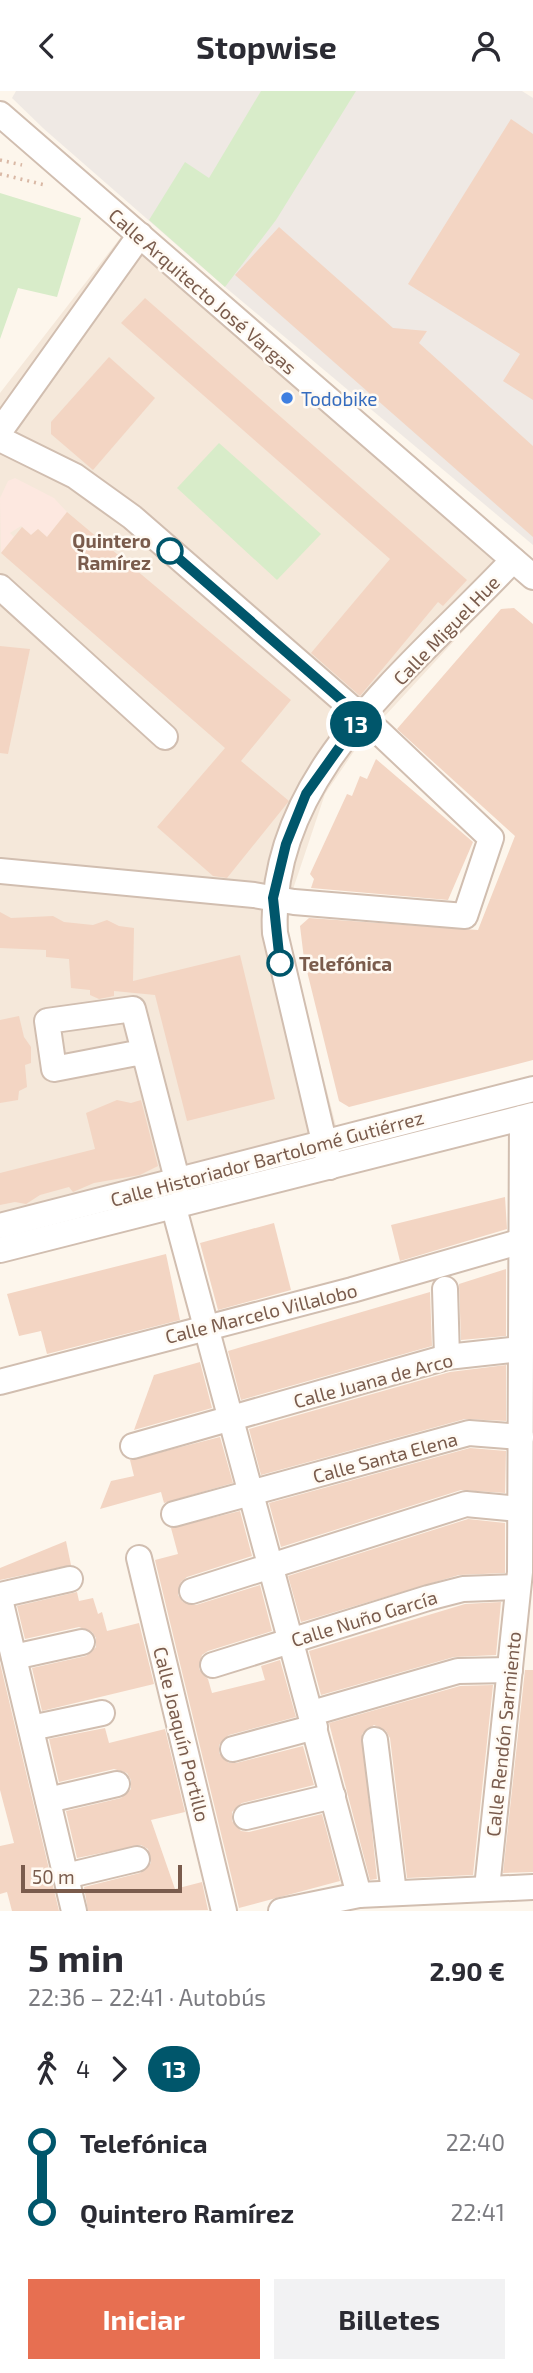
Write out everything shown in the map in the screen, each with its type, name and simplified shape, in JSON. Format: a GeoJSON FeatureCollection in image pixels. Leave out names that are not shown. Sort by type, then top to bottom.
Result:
{"type":"FeatureCollection","features":[{"type":"Feature","properties":{"kind":"street","name":"Calle Arquitecto José Vargas"},"geometry":{"type":"LineString","coordinates":[[0,114],[533,577]]}},
{"type":"Feature","properties":{"kind":"street"},"geometry":{"type":"LineString","coordinates":[[0,431],[140,235]]}},
{"type":"Feature","properties":{"kind":"street"},"geometry":{"type":"LineString","coordinates":[[0,439],[55,465],[95,488],[361,717],[491,838],[465,916],[0,871]]}},
{"type":"Feature","properties":{"kind":"street","name":"Calle Miguel Hue"},"geometry":{"type":"LineString","coordinates":[[330,1167],[281,968],[273,898],[286,844],[306,794],[361,717],[513,560]]}},
{"type":"Feature","properties":{"kind":"street"},"geometry":{"type":"LineString","coordinates":[[0,587],[165,737]]}},
{"type":"Feature","properties":{"kind":"street"},"geometry":{"type":"LineString","coordinates":[[142,1052],[178,1182]]}},
{"type":"Feature","properties":{"kind":"street","name":"Calle Historiador Bartolomé Gutiérrez"},"geometry":{"type":"LineString","coordinates":[[0,1226],[533,1089]]}},
{"type":"Feature","properties":{"kind":"street","name":"Calle Historiador Bartolomé Gutiérrez"},"geometry":{"type":"LineString","coordinates":[[0,1250],[527,1117]]}},
{"type":"Feature","properties":{"kind":"street","name":"Calle Rendón Sarmiento"},"geometry":{"type":"LineString","coordinates":[[487,1888],[518,1587],[522,1241],[527,1117]]}},
{"type":"Feature","properties":{"kind":"street"},"geometry":{"type":"LineString","coordinates":[[174,1208],[359,1895]]}},
{"type":"Feature","properties":{"kind":"street","name":"Calle Marcelo Villalobo"},"geometry":{"type":"LineString","coordinates":[[0,1382],[352,1290],[522,1241]]}},
{"type":"Feature","properties":{"kind":"street"},"geometry":{"type":"LineString","coordinates":[[445,1289],[447,1357]]}},
{"type":"Feature","properties":{"kind":"street","name":"Calle Juana de Arco"},"geometry":{"type":"LineString","coordinates":[[132,1446],[447,1357],[520,1349]]}},
{"type":"Feature","properties":{"kind":"street","name":"Calle Santa Elena"},"geometry":{"type":"LineString","coordinates":[[174,1514],[469,1433],[521,1437]]}},
{"type":"Feature","properties":{"kind":"street"},"geometry":{"type":"LineString","coordinates":[[192,1591],[466,1504],[520,1509]]}},
{"type":"Feature","properties":{"kind":"street","name":"Calle Joaquín Portillo"},"geometry":{"type":"LineString","coordinates":[[139,1558],[224,1911]]}},
{"type":"Feature","properties":{"kind":"street"},"geometry":{"type":"LineString","coordinates":[[69,1579],[1,1608],[74,1911]]}},
{"type":"Feature","properties":{"kind":"street","name":"Calle Nuño García"},"geometry":{"type":"LineString","coordinates":[[214,1665],[291,1639],[463,1589],[518,1587]]}},
{"type":"Feature","properties":{"kind":"street"},"geometry":{"type":"LineString","coordinates":[[14,1657],[82,1641]]}},
{"type":"Feature","properties":{"kind":"street"},"geometry":{"type":"LineString","coordinates":[[233,1748],[457,1671],[510,1670]]}},
{"type":"Feature","properties":{"kind":"street"},"geometry":{"type":"LineString","coordinates":[[31,1728],[102,1713]]}},
{"type":"Feature","properties":{"kind":"street"},"geometry":{"type":"LineString","coordinates":[[374,1740],[394,1893]]}},
{"type":"Feature","properties":{"kind":"street"},"geometry":{"type":"LineString","coordinates":[[48,1800],[117,1784]]}},
{"type":"Feature","properties":{"kind":"street"},"geometry":{"type":"LineString","coordinates":[[246,1817],[333,1796]]}},
{"type":"Feature","properties":{"kind":"street"},"geometry":{"type":"LineString","coordinates":[[66,1876],[137,1859]]}},
{"type":"Feature","properties":{"kind":"street"},"geometry":{"type":"LineString","coordinates":[[281,1911],[359,1895],[533,1887]]}},
{"type":"Feature","properties":{"kind":"shaded area"},"geometry":{"type":"Polygon","coordinates":[[[16,91],[522,91],[533,98],[533,545],[225,287],[44,129],[12,98],[16,91]]]}},
{"type":"Feature","properties":{"kind":"shaded area"},"geometry":{"type":"Polygon","coordinates":[[[124,233],[515,575],[359,744],[325,794],[290,898],[288,940],[343,1153],[0,1237],[0,393],[124,233]]]}},
{"type":"Feature","properties":{"kind":"shaded area"},"geometry":{"type":"Polygon","coordinates":[[[15,478],[54,498],[67,512],[47,537],[38,529],[31,535],[21,526],[10,533],[14,537],[1,553],[0,498],[8,481],[15,478]]]}},
{"type":"Feature","properties":{"kind":"green space"},"geometry":{"type":"Polygon","coordinates":[[[261,91],[356,91],[276,220],[225,287],[149,220],[185,162],[209,178],[261,91]]]}},
{"type":"Feature","properties":{"kind":"green space"},"geometry":{"type":"Polygon","coordinates":[[[0,193],[81,218],[57,297],[18,288],[0,339],[0,193]]]}},
{"type":"Feature","properties":{"kind":"green space"},"geometry":{"type":"Polygon","coordinates":[[[219,443],[321,534],[277,580],[177,488],[219,443]]]}},
{"type":"Feature","properties":{"kind":"building"},"geometry":{"type":"Polygon","coordinates":[[[511,119],[533,134],[533,400],[503,381],[520,354],[408,284],[511,119]]]}},
{"type":"Feature","properties":{"kind":"building"},"geometry":{"type":"Polygon","coordinates":[[[279,227],[393,328],[427,331],[419,343],[533,446],[533,537],[235,275],[279,227]]]}},
{"type":"Feature","properties":{"kind":"building"},"geometry":{"type":"Polygon","coordinates":[[[145,298],[467,580],[443,606],[438,602],[360,696],[311,653],[390,559],[121,323],[145,298]]]}},
{"type":"Feature","properties":{"kind":"building"},"geometry":{"type":"Polygon","coordinates":[[[109,357],[155,398],[93,470],[51,434],[51,422],[109,357]]]}},
{"type":"Feature","properties":{"kind":"building"},"geometry":{"type":"Polygon","coordinates":[[[67,512],[291,700],[241,761],[289,801],[227,878],[213,876],[157,827],[225,748],[1,553],[22,527],[31,535],[38,529],[47,537],[67,512]]]}},
{"type":"Feature","properties":{"kind":"building"},"geometry":{"type":"Polygon","coordinates":[[[514,608],[533,624],[533,1060],[349,1107],[339,1101],[304,959],[300,926],[309,918],[478,930],[515,836],[397,729],[501,609],[514,608]]]}},
{"type":"Feature","properties":{"kind":"building"},"geometry":{"type":"Polygon","coordinates":[[[0,646],[30,649],[8,754],[0,753],[0,646]]]}},
{"type":"Feature","properties":{"kind":"building"},"geometry":{"type":"Polygon","coordinates":[[[376,759],[473,842],[448,900],[311,888],[314,879],[310,874],[347,794],[352,796],[360,776],[367,779],[376,759]]]}},
{"type":"Feature","properties":{"kind":"building"},"geometry":{"type":"Polygon","coordinates":[[[0,912],[11,918],[53,916],[64,922],[93,925],[107,920],[119,926],[134,928],[133,981],[240,955],[275,1099],[187,1121],[155,995],[114,991],[114,996],[99,999],[90,995],[90,990],[71,988],[69,959],[46,957],[46,950],[0,948],[0,912]]]}},
{"type":"Feature","properties":{"kind":"building"},"geometry":{"type":"Polygon","coordinates":[[[19,1016],[24,1037],[31,1047],[31,1063],[25,1065],[27,1087],[19,1091],[18,1100],[0,1103],[0,1020],[19,1016]]]}},
{"type":"Feature","properties":{"kind":"building"},"geometry":{"type":"Polygon","coordinates":[[[117,1100],[131,1103],[141,1100],[158,1166],[140,1175],[94,1183],[73,1192],[69,1187],[40,1195],[26,1204],[15,1202],[0,1205],[0,1173],[95,1149],[86,1113],[117,1100]]]}},
{"type":"Feature","properties":{"kind":"building"},"geometry":{"type":"Polygon","coordinates":[[[505,1197],[507,1229],[400,1261],[391,1225],[505,1197]]]}},
{"type":"Feature","properties":{"kind":"building"},"geometry":{"type":"Polygon","coordinates":[[[274,1223],[291,1290],[218,1310],[200,1243],[274,1223]]]}},
{"type":"Feature","properties":{"kind":"building"},"geometry":{"type":"Polygon","coordinates":[[[166,1254],[180,1320],[47,1354],[41,1331],[19,1336],[7,1294],[166,1254]]]}},
{"type":"Feature","properties":{"kind":"building"},"geometry":{"type":"Polygon","coordinates":[[[506,1269],[506,1336],[461,1340],[459,1284],[506,1269]]]}},
{"type":"Feature","properties":{"kind":"building"},"geometry":{"type":"Polygon","coordinates":[[[430,1292],[432,1346],[241,1400],[228,1351],[430,1292]]]}},
{"type":"Feature","properties":{"kind":"building"},"geometry":{"type":"Polygon","coordinates":[[[200,1362],[212,1408],[134,1430],[154,1375],[200,1362]]]}},
{"type":"Feature","properties":{"kind":"building"},"geometry":{"type":"Polygon","coordinates":[[[506,1365],[506,1421],[465,1419],[261,1475],[249,1429],[450,1372],[506,1365]]]}},
{"type":"Feature","properties":{"kind":"building"},"geometry":{"type":"Polygon","coordinates":[[[220,1437],[233,1483],[164,1503],[161,1492],[100,1509],[111,1481],[134,1476],[130,1460],[220,1437]]]}},
{"type":"Feature","properties":{"kind":"building"},"geometry":{"type":"Polygon","coordinates":[[[470,1448],[506,1451],[505,1493],[461,1490],[281,1547],[269,1503],[470,1448]]]}},
{"type":"Feature","properties":{"kind":"building"},"geometry":{"type":"Polygon","coordinates":[[[240,1511],[252,1556],[187,1577],[181,1582],[178,1595],[183,1602],[196,1605],[260,1585],[272,1631],[208,1651],[202,1655],[199,1669],[208,1679],[212,1693],[265,1680],[261,1666],[280,1660],[296,1717],[229,1735],[219,1745],[219,1753],[229,1763],[236,1763],[303,1746],[314,1785],[242,1803],[232,1812],[232,1821],[241,1831],[249,1832],[322,1814],[340,1881],[239,1908],[155,1560],[178,1554],[171,1528],[240,1511]]]}},
{"type":"Feature","properties":{"kind":"building"},"geometry":{"type":"Polygon","coordinates":[[[468,1519],[505,1523],[505,1573],[459,1575],[301,1622],[288,1576],[468,1519]]]}},
{"type":"Feature","properties":{"kind":"building"},"geometry":{"type":"Polygon","coordinates":[[[66,1541],[71,1565],[0,1580],[0,1568],[66,1541]]]}},
{"type":"Feature","properties":{"kind":"building"},"geometry":{"type":"Polygon","coordinates":[[[77,1592],[79,1601],[93,1598],[98,1614],[102,1612],[107,1631],[139,1623],[154,1684],[42,1711],[32,1668],[86,1656],[96,1647],[96,1638],[92,1632],[79,1627],[25,1639],[17,1606],[77,1592]]]}},
{"type":"Feature","properties":{"kind":"building"},"geometry":{"type":"Polygon","coordinates":[[[501,1602],[496,1655],[454,1657],[321,1695],[309,1651],[465,1604],[501,1602]]]}},
{"type":"Feature","properties":{"kind":"building"},"geometry":{"type":"Polygon","coordinates":[[[0,1663],[59,1911],[12,1911],[7,1892],[0,1894],[0,1846],[14,1843],[0,1790],[0,1663]]]}},
{"type":"Feature","properties":{"kind":"building"},"geometry":{"type":"Polygon","coordinates":[[[525,1670],[533,1670],[533,1872],[503,1873],[525,1670]]]}},
{"type":"Feature","properties":{"kind":"building"},"geometry":{"type":"Polygon","coordinates":[[[493,1685],[473,1875],[407,1878],[390,1738],[386,1731],[374,1725],[362,1734],[377,1879],[370,1880],[329,1723],[460,1686],[493,1685]]]}},
{"type":"Feature","properties":{"kind":"building"},"geometry":{"type":"Polygon","coordinates":[[[105,1728],[109,1743],[165,1729],[185,1812],[151,1820],[175,1889],[202,1882],[208,1910],[88,1911],[84,1887],[140,1873],[151,1863],[148,1849],[141,1845],[77,1858],[66,1811],[121,1798],[131,1789],[131,1780],[127,1773],[114,1769],[59,1782],[49,1739],[105,1728]]]}},
{"type":"Feature","properties":{"kind":"bus line","name":"13"},"geometry":{"type":"LineString","coordinates":[[170,551],[361,717],[306,794],[286,844],[273,898],[280,963]]}},
{"type":"Feature","properties":{"kind":"place","name":"Todobike"},"geometry":{"type":"Point","coordinates":[287,398]}},
{"type":"Feature","properties":{"kind":"place","name":"Quintero Ramírez"},"geometry":{"type":"Point","coordinates":[170,551]}},
{"type":"Feature","properties":{"kind":"place","name":"Telefónica"},"geometry":{"type":"Point","coordinates":[280,963]}}]}
